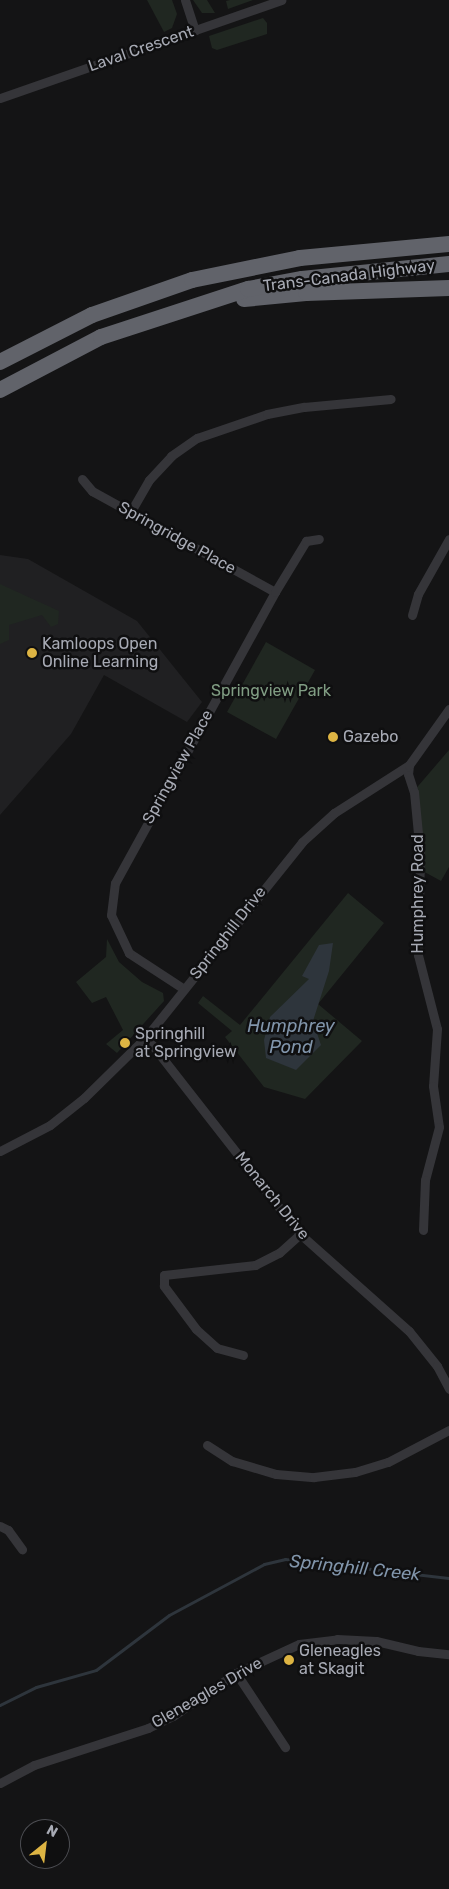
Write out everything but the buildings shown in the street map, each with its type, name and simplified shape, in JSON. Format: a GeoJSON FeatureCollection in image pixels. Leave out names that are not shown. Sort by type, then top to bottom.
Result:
{"type":"FeatureCollection","features":[{"type":"Feature","properties":{"kind":"highway","name":"Trans-Canada Highway"},"geometry":{"type":"LineString","coordinates":[[0,362],[92,315],[192,280],[300,258],[449,244]]}},
{"type":"Feature","properties":{"kind":"highway","name":"Trans-Canada Highway"},"geometry":{"type":"LineString","coordinates":[[0,390],[101,337],[196,304],[248,289],[302,278],[449,264]]}},
{"type":"Feature","properties":{"kind":"highway"},"geometry":{"type":"LineString","coordinates":[[196,304],[306,293],[449,288]]}},
{"type":"Feature","properties":{"kind":"street"},"geometry":{"type":"LineString","coordinates":[[185,0],[195,30]]}},
{"type":"Feature","properties":{"kind":"street","name":"Laval Crescent"},"geometry":{"type":"LineString","coordinates":[[0,98],[281,0]]}},
{"type":"Feature","properties":{"kind":"street"},"geometry":{"type":"LineString","coordinates":[[130,513],[148,480],[171,456],[197,438],[266,414],[304,407],[391,399]]}},
{"type":"Feature","properties":{"kind":"street","name":"Springridge Place"},"geometry":{"type":"LineString","coordinates":[[82,480],[92,491],[275,592]]}},
{"type":"Feature","properties":{"kind":"street"},"geometry":{"type":"LineString","coordinates":[[412,615],[418,594],[449,539]]}},
{"type":"Feature","properties":{"kind":"street","name":"Springview Place"},"geometry":{"type":"LineString","coordinates":[[184,989],[129,953],[111,914],[110,899],[115,883],[275,592],[306,541],[319,540]]}},
{"type":"Feature","properties":{"kind":"street","name":"Springhill Drive"},"geometry":{"type":"LineString","coordinates":[[0,1151],[50,1125],[84,1098],[146,1037],[302,842],[334,813],[409,765],[449,709]]}},
{"type":"Feature","properties":{"kind":"street","name":"Humphrey Road"},"geometry":{"type":"LineString","coordinates":[[409,765],[408,774],[415,799],[420,854],[418,954],[437,1029],[433,1086],[439,1127],[425,1180],[424,1230]]}},
{"type":"Feature","properties":{"kind":"street","name":"Monarch Drive"},"geometry":{"type":"LineString","coordinates":[[146,1037],[300,1234],[409,1331],[437,1366],[449,1389]]}},
{"type":"Feature","properties":{"kind":"street"},"geometry":{"type":"LineString","coordinates":[[243,1355],[217,1348],[196,1329],[164,1286],[164,1275],[254,1265],[279,1253],[300,1234]]}},
{"type":"Feature","properties":{"kind":"street"},"geometry":{"type":"LineString","coordinates":[[207,1446],[232,1461],[276,1474],[314,1477],[355,1472],[388,1462],[449,1430]]}},
{"type":"Feature","properties":{"kind":"street"},"geometry":{"type":"LineString","coordinates":[[0,1526],[8,1530],[22,1549]]}},
{"type":"Feature","properties":{"kind":"street","name":"Gleneagles Drive"},"geometry":{"type":"LineString","coordinates":[[0,1782],[34,1766],[148,1728],[202,1697],[236,1673],[300,1644],[337,1639],[376,1641],[418,1651],[449,1654]]}},
{"type":"Feature","properties":{"kind":"street"},"geometry":{"type":"LineString","coordinates":[[236,1673],[285,1747]]}},
{"type":"Feature","properties":{"kind":"shaded area"},"geometry":{"type":"Polygon","coordinates":[[[0,555],[28,559],[137,621],[202,702],[187,722],[104,675],[71,734],[0,815],[0,555]]]}},
{"type":"Feature","properties":{"kind":"green space"},"geometry":{"type":"Polygon","coordinates":[[[147,0],[172,0],[177,14],[172,28],[164,32],[147,0]]]}},
{"type":"Feature","properties":{"kind":"green space"},"geometry":{"type":"Polygon","coordinates":[[[193,0],[207,0],[215,13],[202,13],[193,0]]]}},
{"type":"Feature","properties":{"kind":"green space"},"geometry":{"type":"Polygon","coordinates":[[[253,0],[228,9],[226,1],[253,0]]]}},
{"type":"Feature","properties":{"kind":"green space"},"geometry":{"type":"Polygon","coordinates":[[[263,18],[267,23],[267,34],[217,50],[212,48],[209,36],[263,18]]]}},
{"type":"Feature","properties":{"kind":"green space"},"geometry":{"type":"Polygon","coordinates":[[[0,584],[59,611],[58,624],[51,627],[42,615],[9,625],[9,640],[0,644],[0,584]]]}},
{"type":"Feature","properties":{"kind":"green space","name":"Springview Park"},"geometry":{"type":"Polygon","coordinates":[[[266,642],[315,670],[276,739],[227,712],[266,642]]]}},
{"type":"Feature","properties":{"kind":"green space"},"geometry":{"type":"Polygon","coordinates":[[[449,750],[449,867],[441,881],[419,869],[413,792],[449,750]]]}},
{"type":"Feature","properties":{"kind":"green space"},"geometry":{"type":"Polygon","coordinates":[[[348,893],[384,923],[318,1004],[362,1041],[305,1099],[264,1087],[225,1037],[232,1031],[198,1003],[203,996],[240,1025],[348,893]]]}},
{"type":"Feature","properties":{"kind":"green space"},"geometry":{"type":"Polygon","coordinates":[[[107,939],[119,962],[142,982],[163,993],[164,1001],[117,1053],[106,1044],[123,1030],[106,997],[92,1003],[76,982],[106,957],[107,939]]]}},
{"type":"Feature","properties":{"kind":"water","name":"Humphrey Pond"},"geometry":{"type":"Polygon","coordinates":[[[333,943],[329,971],[313,1021],[321,1045],[296,1070],[266,1058],[264,1040],[270,1017],[309,979],[302,976],[319,945],[333,943]]]}},
{"type":"Feature","properties":{"kind":"waterway","name":"Springhill Creek"},"geometry":{"type":"LineString","coordinates":[[0,1705],[36,1687],[96,1670],[169,1615],[264,1564],[285,1559],[449,1578]]}},
{"type":"Feature","properties":{"kind":"place","name":"Kamloops Open Online Learning"},"geometry":{"type":"Point","coordinates":[32,653]}},
{"type":"Feature","properties":{"kind":"place","name":"Gazebo"},"geometry":{"type":"Point","coordinates":[333,737]}},
{"type":"Feature","properties":{"kind":"place","name":"Springhill at Springview"},"geometry":{"type":"Point","coordinates":[125,1043]}},
{"type":"Feature","properties":{"kind":"place","name":"Gleneagles at Skagit"},"geometry":{"type":"Point","coordinates":[289,1660]}}]}
